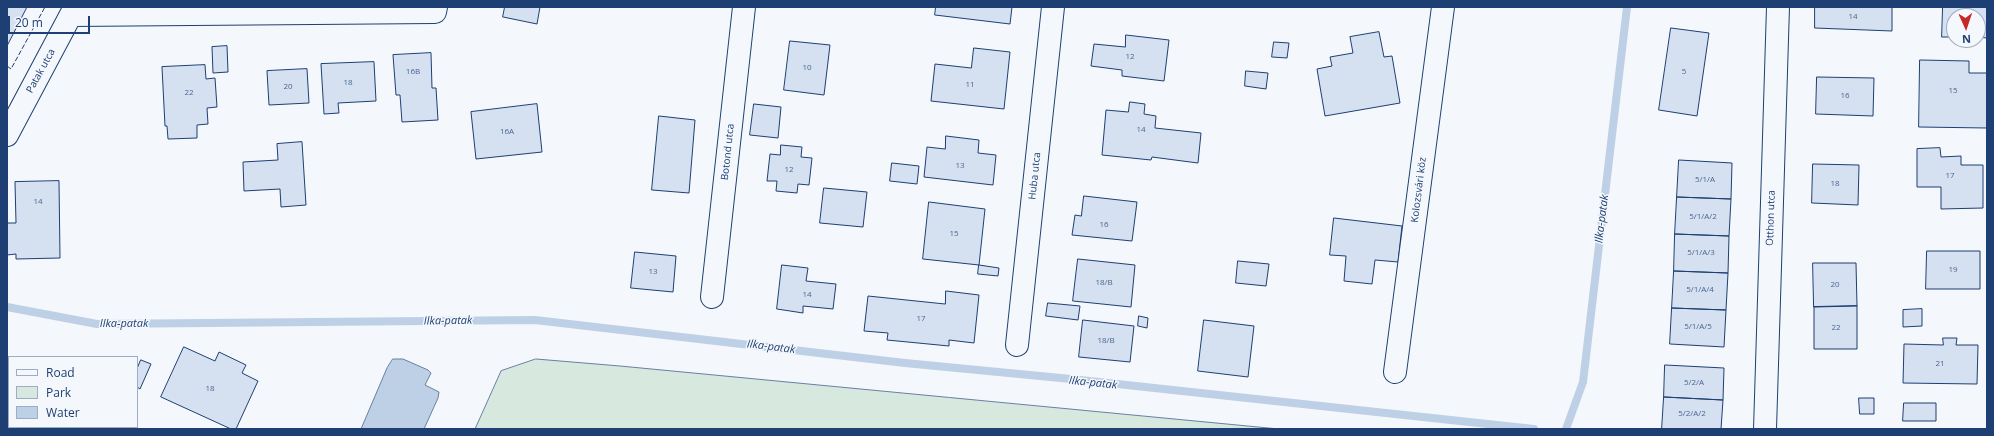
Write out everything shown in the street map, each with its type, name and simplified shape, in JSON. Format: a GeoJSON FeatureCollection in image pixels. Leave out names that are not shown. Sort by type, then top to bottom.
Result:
{"type":"FeatureCollection","features":[{"type":"Feature","properties":{"kind":"street"},"geometry":{"type":"LineString","coordinates":[[73,11],[435,12],[436,7]]}},
{"type":"Feature","properties":{"kind":"street","name":"Botond utca"},"geometry":{"type":"LineString","coordinates":[[712,297],[744,7]]}},
{"type":"Feature","properties":{"kind":"street","name":"Huba utca"},"geometry":{"type":"LineString","coordinates":[[1017,345],[1053,7]]}},
{"type":"Feature","properties":{"kind":"street","name":"Kolozsvári köz"},"geometry":{"type":"LineString","coordinates":[[1395,372],[1443,7]]}},
{"type":"Feature","properties":{"kind":"street","name":"Otthon utca"},"geometry":{"type":"LineString","coordinates":[[1764,429],[1778,7]]}},
{"type":"Feature","properties":{"kind":"street","name":"Patak utca"},"geometry":{"type":"LineString","coordinates":[[7,135],[15,99],[73,11]]}},
{"type":"Feature","properties":{"kind":"green space"},"geometry":{"type":"Polygon","coordinates":[[[536,359],[1279,429],[475,429],[501,371],[536,359]]]}},
{"type":"Feature","properties":{"kind":"water"},"geometry":{"type":"Polygon","coordinates":[[[393,359],[403,359],[428,370],[431,373],[425,385],[439,392],[438,398],[424,429],[361,429],[387,368],[393,359]]]}},
{"type":"Feature","properties":{"kind":"building"},"geometry":{"type":"Polygon","coordinates":[[[7,7],[27,7],[7,46],[7,7]]]}},
{"type":"Feature","properties":{"kind":"building"},"geometry":{"type":"Polygon","coordinates":[[[505,7],[540,7],[537,24],[503,17],[505,7]]]}},
{"type":"Feature","properties":{"kind":"building"},"geometry":{"type":"Polygon","coordinates":[[[936,7],[1012,7],[1010,24],[935,15],[936,7]]]}},
{"type":"Feature","properties":{"kind":"building"},"geometry":{"type":"Polygon","coordinates":[[[1815,7],[1892,7],[1892,31],[1815,28],[1815,7]]]}},
{"type":"Feature","properties":{"kind":"building"},"geometry":{"type":"Polygon","coordinates":[[[1943,7],[1987,7],[1987,38],[1986,8],[1946,8],[1946,37],[1942,37],[1943,7]]]}},
{"type":"Feature","properties":{"kind":"building"},"geometry":{"type":"Polygon","coordinates":[[[1671,28],[1709,33],[1697,116],[1659,110],[1671,28]]]}},
{"type":"Feature","properties":{"kind":"building"},"geometry":{"type":"Polygon","coordinates":[[[1379,32],[1384,57],[1392,56],[1400,103],[1325,116],[1317,69],[1332,66],[1330,57],[1353,53],[1350,37],[1379,32]]]}},
{"type":"Feature","properties":{"kind":"building"},"geometry":{"type":"Polygon","coordinates":[[[1126,35],[1169,40],[1164,81],[1122,76],[1122,70],[1091,66],[1094,44],[1125,47],[1126,35]]]}},
{"type":"Feature","properties":{"kind":"building"},"geometry":{"type":"Polygon","coordinates":[[[790,41],[830,45],[824,95],[784,90],[790,41]]]}},
{"type":"Feature","properties":{"kind":"building"},"geometry":{"type":"Polygon","coordinates":[[[1274,42],[1289,43],[1287,58],[1272,57],[1274,42]]]}},
{"type":"Feature","properties":{"kind":"building"},"geometry":{"type":"Polygon","coordinates":[[[227,46],[228,72],[213,73],[212,47],[227,46]]]}},
{"type":"Feature","properties":{"kind":"building"},"geometry":{"type":"Polygon","coordinates":[[[974,48],[1010,52],[1004,109],[931,101],[935,64],[971,68],[974,48]]]}},
{"type":"Feature","properties":{"kind":"building"},"geometry":{"type":"Polygon","coordinates":[[[431,53],[432,88],[436,88],[438,120],[402,122],[400,95],[396,95],[393,55],[431,53]]]}},
{"type":"Feature","properties":{"kind":"building"},"geometry":{"type":"Polygon","coordinates":[[[1920,60],[1969,61],[1969,73],[1987,73],[1987,128],[1919,127],[1920,60]]]}},
{"type":"Feature","properties":{"kind":"building"},"geometry":{"type":"Polygon","coordinates":[[[374,62],[376,101],[338,103],[339,113],[324,114],[321,64],[374,62]]]}},
{"type":"Feature","properties":{"kind":"building"},"geometry":{"type":"Polygon","coordinates":[[[205,65],[206,79],[215,78],[217,107],[207,108],[208,124],[197,125],[197,138],[168,139],[167,126],[165,126],[162,67],[205,65]]]}},
{"type":"Feature","properties":{"kind":"building"},"geometry":{"type":"Polygon","coordinates":[[[307,69],[309,103],[269,105],[267,71],[307,69]]]}},
{"type":"Feature","properties":{"kind":"building"},"geometry":{"type":"Polygon","coordinates":[[[1246,71],[1268,73],[1266,89],[1245,86],[1246,71]]]}},
{"type":"Feature","properties":{"kind":"building"},"geometry":{"type":"Polygon","coordinates":[[[1817,77],[1874,78],[1873,116],[1816,114],[1817,77]]]}},
{"type":"Feature","properties":{"kind":"building"},"geometry":{"type":"Polygon","coordinates":[[[1130,102],[1145,104],[1144,114],[1156,116],[1155,128],[1201,133],[1198,163],[1152,157],[1151,160],[1102,155],[1106,110],[1128,112],[1130,102]]]}},
{"type":"Feature","properties":{"kind":"building"},"geometry":{"type":"Polygon","coordinates":[[[537,104],[542,152],[476,159],[471,112],[537,104]]]}},
{"type":"Feature","properties":{"kind":"building"},"geometry":{"type":"Polygon","coordinates":[[[754,104],[781,107],[778,138],[750,135],[754,104]]]}},
{"type":"Feature","properties":{"kind":"building"},"geometry":{"type":"Polygon","coordinates":[[[659,116],[695,120],[689,193],[652,190],[659,116]]]}},
{"type":"Feature","properties":{"kind":"building"},"geometry":{"type":"Polygon","coordinates":[[[946,136],[979,140],[978,153],[996,155],[993,185],[924,177],[927,147],[945,149],[946,136]]]}},
{"type":"Feature","properties":{"kind":"building"},"geometry":{"type":"Polygon","coordinates":[[[302,142],[306,205],[281,207],[280,189],[244,191],[243,162],[278,160],[277,144],[302,142]]]}},
{"type":"Feature","properties":{"kind":"building"},"geometry":{"type":"Polygon","coordinates":[[[781,145],[802,147],[801,157],[812,158],[809,185],[798,184],[797,193],[776,191],[777,181],[767,181],[770,154],[780,155],[781,145]]]}},
{"type":"Feature","properties":{"kind":"building"},"geometry":{"type":"Polygon","coordinates":[[[1940,148],[1941,157],[1961,156],[1961,165],[1983,165],[1983,208],[1941,209],[1941,187],[1917,187],[1917,149],[1940,148]]]}},
{"type":"Feature","properties":{"kind":"building"},"geometry":{"type":"Polygon","coordinates":[[[1679,160],[1732,163],[1731,199],[1677,197],[1679,160]]]}},
{"type":"Feature","properties":{"kind":"building"},"geometry":{"type":"Polygon","coordinates":[[[892,163],[919,166],[917,184],[890,181],[892,163]]]}},
{"type":"Feature","properties":{"kind":"building"},"geometry":{"type":"Polygon","coordinates":[[[1813,164],[1859,165],[1858,205],[1812,203],[1813,164]]]}},
{"type":"Feature","properties":{"kind":"building"},"geometry":{"type":"Polygon","coordinates":[[[59,181],[60,258],[16,259],[16,254],[7,255],[7,223],[16,223],[15,182],[59,181]]]}},
{"type":"Feature","properties":{"kind":"building"},"geometry":{"type":"Polygon","coordinates":[[[824,188],[867,192],[863,227],[820,223],[824,188]]]}},
{"type":"Feature","properties":{"kind":"building"},"geometry":{"type":"Polygon","coordinates":[[[1084,196],[1137,202],[1132,241],[1072,235],[1075,215],[1081,216],[1084,196]]]}},
{"type":"Feature","properties":{"kind":"building"},"geometry":{"type":"Polygon","coordinates":[[[1677,197],[1731,199],[1729,236],[1675,234],[1677,197]]]}},
{"type":"Feature","properties":{"kind":"building"},"geometry":{"type":"Polygon","coordinates":[[[929,202],[985,209],[979,265],[923,259],[929,202]]]}},
{"type":"Feature","properties":{"kind":"building"},"geometry":{"type":"Polygon","coordinates":[[[1334,218],[1402,226],[1398,262],[1375,260],[1372,284],[1344,281],[1346,256],[1330,255],[1334,218]]]}},
{"type":"Feature","properties":{"kind":"building"},"geometry":{"type":"Polygon","coordinates":[[[1675,234],[1729,236],[1728,273],[1674,271],[1675,234]]]}},
{"type":"Feature","properties":{"kind":"building"},"geometry":{"type":"Polygon","coordinates":[[[1927,251],[1980,251],[1980,289],[1926,289],[1927,251]]]}},
{"type":"Feature","properties":{"kind":"building"},"geometry":{"type":"Polygon","coordinates":[[[635,252],[676,256],[673,292],[631,288],[635,252]]]}},
{"type":"Feature","properties":{"kind":"building"},"geometry":{"type":"Polygon","coordinates":[[[1078,259],[1135,265],[1131,307],[1073,301],[1078,259]]]}},
{"type":"Feature","properties":{"kind":"building"},"geometry":{"type":"Polygon","coordinates":[[[1238,261],[1269,264],[1266,286],[1236,283],[1238,261]]]}},
{"type":"Feature","properties":{"kind":"building"},"geometry":{"type":"Polygon","coordinates":[[[1813,263],[1856,263],[1857,306],[1814,307],[1813,263]]]}},
{"type":"Feature","properties":{"kind":"building"},"geometry":{"type":"Polygon","coordinates":[[[782,265],[808,268],[806,281],[836,284],[833,309],[803,306],[803,313],[777,309],[782,265]]]}},
{"type":"Feature","properties":{"kind":"building"},"geometry":{"type":"Polygon","coordinates":[[[979,265],[999,268],[998,276],[978,274],[979,265]]]}},
{"type":"Feature","properties":{"kind":"building"},"geometry":{"type":"Polygon","coordinates":[[[1674,271],[1728,273],[1726,310],[1672,308],[1674,271]]]}},
{"type":"Feature","properties":{"kind":"building"},"geometry":{"type":"Polygon","coordinates":[[[946,291],[979,295],[974,343],[949,340],[949,346],[887,340],[888,333],[864,331],[868,296],[945,304],[946,291]]]}},
{"type":"Feature","properties":{"kind":"building"},"geometry":{"type":"Polygon","coordinates":[[[1048,303],[1080,306],[1078,320],[1046,316],[1048,303]]]}},
{"type":"Feature","properties":{"kind":"building"},"geometry":{"type":"Polygon","coordinates":[[[1857,306],[1857,349],[1814,349],[1814,307],[1857,306]]]}},
{"type":"Feature","properties":{"kind":"building"},"geometry":{"type":"Polygon","coordinates":[[[1672,308],[1726,310],[1724,347],[1670,344],[1672,308]]]}},
{"type":"Feature","properties":{"kind":"building"},"geometry":{"type":"Polygon","coordinates":[[[1922,309],[1922,326],[1903,327],[1903,310],[1922,309]]]}},
{"type":"Feature","properties":{"kind":"building"},"geometry":{"type":"Polygon","coordinates":[[[1139,316],[1148,318],[1147,328],[1138,326],[1139,316]]]}},
{"type":"Feature","properties":{"kind":"building"},"geometry":{"type":"Polygon","coordinates":[[[1083,320],[1134,326],[1130,362],[1079,357],[1083,320]]]}},
{"type":"Feature","properties":{"kind":"building"},"geometry":{"type":"Polygon","coordinates":[[[1204,320],[1254,326],[1248,377],[1198,371],[1204,320]]]}},
{"type":"Feature","properties":{"kind":"building"},"geometry":{"type":"Polygon","coordinates":[[[1943,338],[1957,338],[1956,345],[1978,345],[1977,384],[1903,383],[1904,344],[1943,345],[1943,338]]]}},
{"type":"Feature","properties":{"kind":"building"},"geometry":{"type":"Polygon","coordinates":[[[184,347],[215,361],[219,352],[246,365],[242,373],[258,381],[236,429],[231,429],[161,397],[184,347]]]}},
{"type":"Feature","properties":{"kind":"building"},"geometry":{"type":"Polygon","coordinates":[[[141,360],[151,364],[140,389],[138,388],[138,367],[141,360]]]}},
{"type":"Feature","properties":{"kind":"building"},"geometry":{"type":"Polygon","coordinates":[[[1665,365],[1724,368],[1723,400],[1664,397],[1665,365]]]}},
{"type":"Feature","properties":{"kind":"building"},"geometry":{"type":"Polygon","coordinates":[[[1664,397],[1723,400],[1721,429],[1662,429],[1664,397]]]}},
{"type":"Feature","properties":{"kind":"building"},"geometry":{"type":"Polygon","coordinates":[[[1859,398],[1874,398],[1874,414],[1860,414],[1859,398]]]}},
{"type":"Feature","properties":{"kind":"building"},"geometry":{"type":"Polygon","coordinates":[[[1904,403],[1936,403],[1936,421],[1903,421],[1904,403]]]}},
{"type":"Feature","properties":{"kind":"waterway","name":"Ilka-patak"},"geometry":{"type":"LineString","coordinates":[[1566,429],[1583,382],[1627,7]]}},
{"type":"Feature","properties":{"kind":"waterway","name":"Ilka-patak"},"geometry":{"type":"LineString","coordinates":[[7,307],[97,324],[535,320],[905,363],[1071,379],[1534,429]]}},
{"type":"Feature","properties":{"kind":"fence"},"geometry":{"type":"LineString","coordinates":[[7,66],[11,69],[45,7]]}}]}
